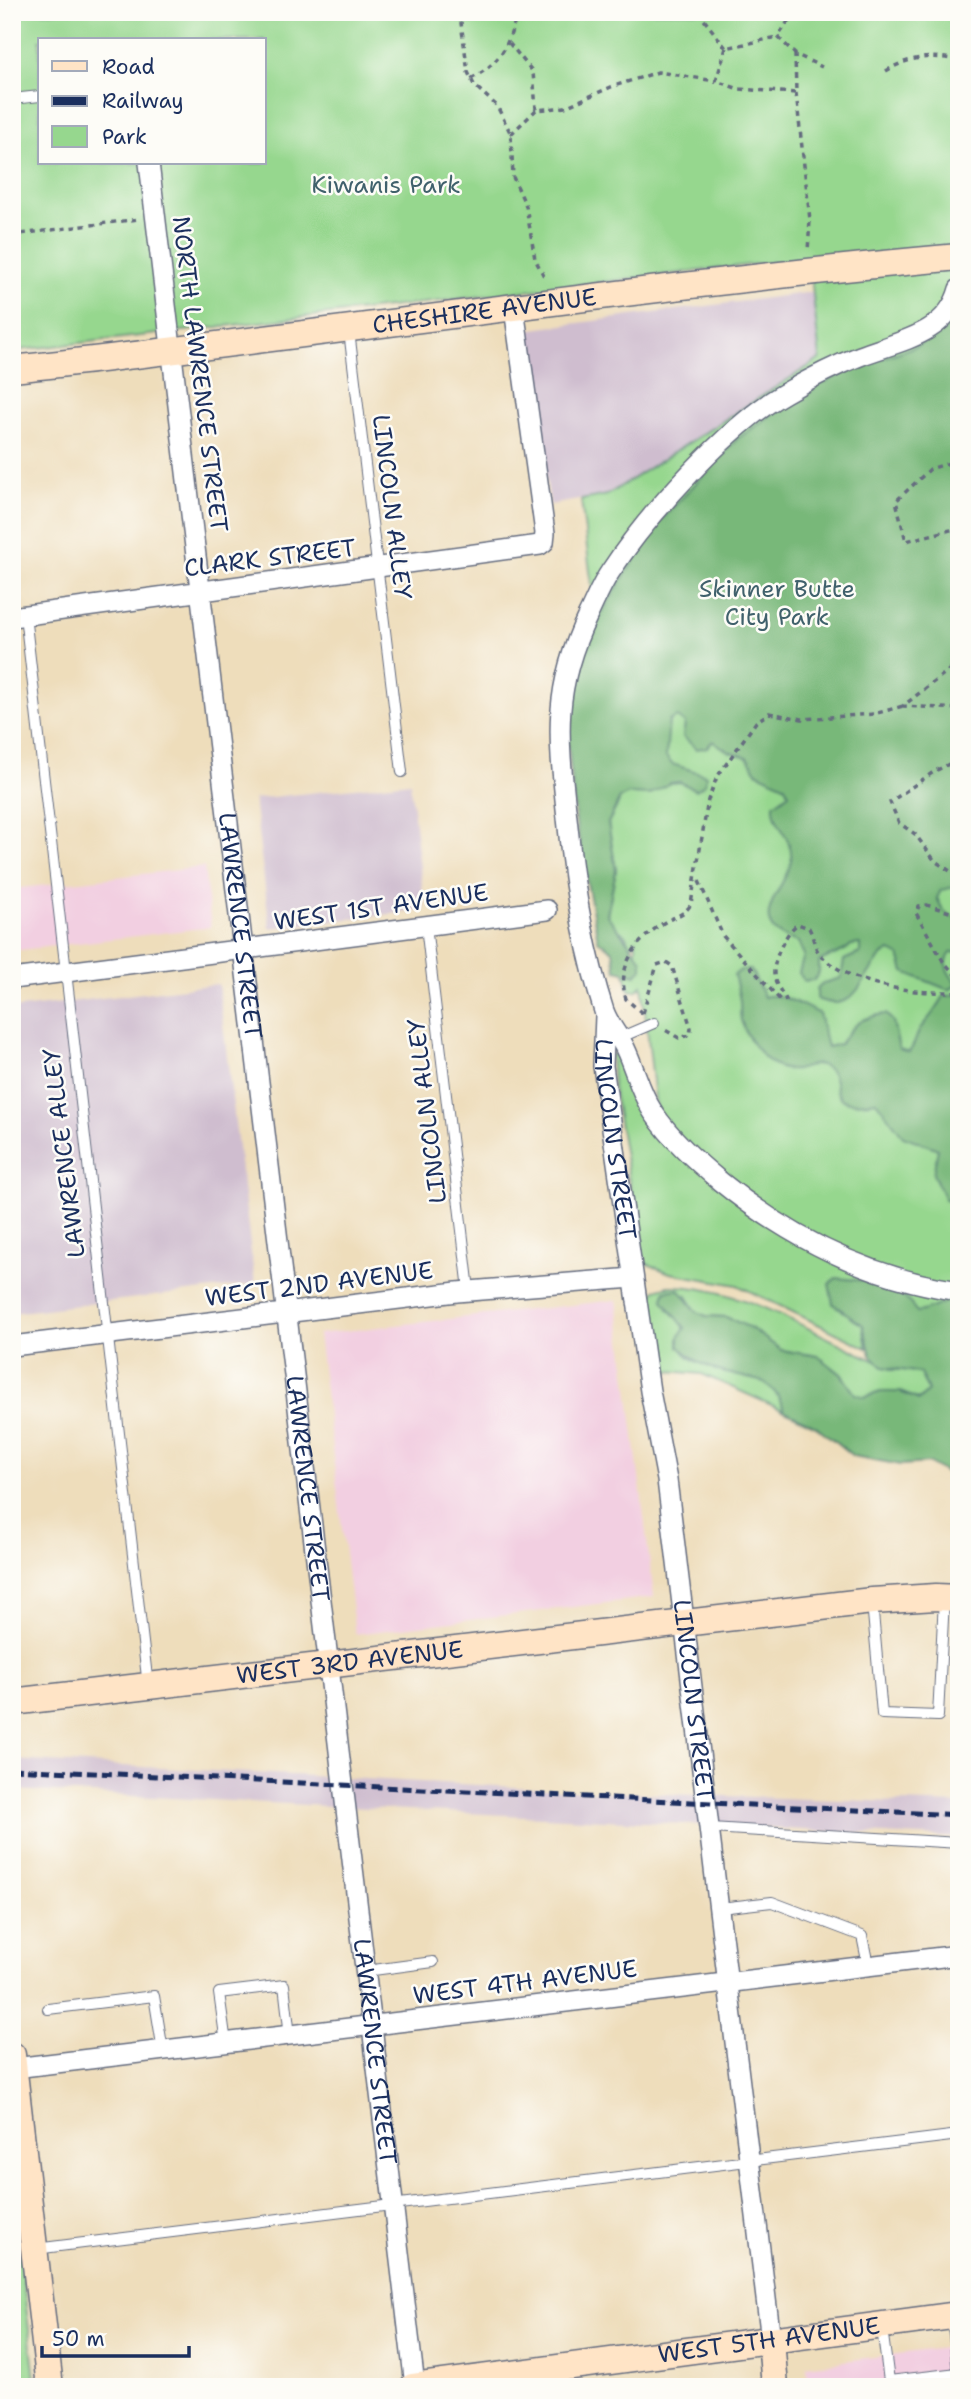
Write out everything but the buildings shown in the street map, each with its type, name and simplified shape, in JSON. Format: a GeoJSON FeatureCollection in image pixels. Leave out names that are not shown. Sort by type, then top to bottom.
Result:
{"type":"FeatureCollection","features":[{"type":"Feature","properties":{"kind":"street","name":"NORTH LAWRENCE STREET"},"geometry":{"type":"LineString","coordinates":[[149,164],[203,592]]}},
{"type":"Feature","properties":{"kind":"street","name":"CHESHIRE AVENUE"},"geometry":{"type":"LineString","coordinates":[[12,369],[173,352],[844,267],[959,257]]}},
{"type":"Feature","properties":{"kind":"street"},"geometry":{"type":"LineString","coordinates":[[959,289],[951,309],[941,321],[925,331],[814,377],[781,394],[731,433],[642,528],[608,574],[571,651],[561,693],[560,736],[575,897],[605,1015],[619,1038],[654,1114],[679,1146],[750,1205],[795,1236],[845,1260],[894,1277],[959,1291]]}},
{"type":"Feature","properties":{"kind":"street","name":"CLARK STREET"},"geometry":{"type":"LineString","coordinates":[[19,616],[534,548],[544,542],[545,533],[514,308]]}},
{"type":"Feature","properties":{"kind":"street","name":"LAWRENCE STREET"},"geometry":{"type":"LineString","coordinates":[[203,592],[415,2387]]}},
{"type":"Feature","properties":{"kind":"street","name":"WEST 1ST AVENUE"},"geometry":{"type":"LineString","coordinates":[[12,979],[547,909]]}},
{"type":"Feature","properties":{"kind":"street","name":"LINCOLN STREET"},"geometry":{"type":"LineString","coordinates":[[605,1015],[603,1066],[633,1278],[667,1480],[686,1624],[751,2160],[775,2387]]}},
{"type":"Feature","properties":{"kind":"street","name":"WEST 2ND AVENUE"},"geometry":{"type":"LineString","coordinates":[[12,1346],[469,1290],[633,1278]]}},
{"type":"Feature","properties":{"kind":"street","name":"WEST 3RD AVENUE"},"geometry":{"type":"LineString","coordinates":[[12,1702],[872,1601],[952,1598]]}},
{"type":"Feature","properties":{"kind":"street","name":"WEST 4TH AVENUE"},"geometry":{"type":"LineString","coordinates":[[13,2062],[163,2051],[959,1955]]}},
{"type":"Feature","properties":{"kind":"street"},"geometry":{"type":"LineString","coordinates":[[13,2062],[50,2387]]}},
{"type":"Feature","properties":{"kind":"street","name":"WEST 5TH AVENUE"},"geometry":{"type":"LineString","coordinates":[[415,2387],[955,2315]]}},
{"type":"Feature","properties":{"kind":"lane"},"geometry":{"type":"LineString","coordinates":[[12,99],[38,96]]}},
{"type":"Feature","properties":{"kind":"lane","name":"LINCOLN ALLEY"},"geometry":{"type":"LineString","coordinates":[[349,330],[402,772]]}},
{"type":"Feature","properties":{"kind":"lane","name":"LAWRENCE ALLEY"},"geometry":{"type":"LineString","coordinates":[[19,616],[148,1686]]}},
{"type":"Feature","properties":{"kind":"lane","name":"LINCOLN ALLEY"},"geometry":{"type":"LineString","coordinates":[[426,926],[469,1290]]}},
{"type":"Feature","properties":{"kind":"lane"},"geometry":{"type":"LineString","coordinates":[[619,1038],[654,1023]]}},
{"type":"Feature","properties":{"kind":"lane"},"geometry":{"type":"LineString","coordinates":[[872,1601],[882,1714],[938,1716],[952,1598]]}},
{"type":"Feature","properties":{"kind":"lane"},"geometry":{"type":"LineString","coordinates":[[710,1828],[959,1843]]}},
{"type":"Feature","properties":{"kind":"lane"},"geometry":{"type":"LineString","coordinates":[[720,1908],[772,1902],[862,1936],[868,1965]]}},
{"type":"Feature","properties":{"kind":"lane"},"geometry":{"type":"LineString","coordinates":[[366,1971],[433,1962]]}},
{"type":"Feature","properties":{"kind":"lane"},"geometry":{"type":"LineString","coordinates":[[226,2043],[219,1993],[284,1985],[290,2036]]}},
{"type":"Feature","properties":{"kind":"lane"},"geometry":{"type":"LineString","coordinates":[[48,2009],[154,1996],[163,2051]]}},
{"type":"Feature","properties":{"kind":"lane"},"geometry":{"type":"LineString","coordinates":[[34,2249],[959,2135]]}},
{"type":"Feature","properties":{"kind":"lane"},"geometry":{"type":"LineString","coordinates":[[882,2324],[889,2381],[935,2376],[958,2373],[955,2315]]}},
{"type":"Feature","properties":{"kind":"path"},"geometry":{"type":"LineString","coordinates":[[464,12],[461,23],[463,51],[471,79],[497,106],[511,134],[513,177],[526,206],[535,259],[559,302]]}},
{"type":"Feature","properties":{"kind":"path"},"geometry":{"type":"LineString","coordinates":[[471,79],[491,65],[509,43],[517,12]]}},
{"type":"Feature","properties":{"kind":"path"},"geometry":{"type":"LineString","coordinates":[[698,12],[726,48]]}},
{"type":"Feature","properties":{"kind":"path"},"geometry":{"type":"LineString","coordinates":[[726,48],[778,37],[794,12]]}},
{"type":"Feature","properties":{"kind":"path"},"geometry":{"type":"LineString","coordinates":[[778,37],[795,54],[822,67]]}},
{"type":"Feature","properties":{"kind":"path"},"geometry":{"type":"LineString","coordinates":[[509,43],[533,72],[536,110]]}},
{"type":"Feature","properties":{"kind":"path"},"geometry":{"type":"LineString","coordinates":[[716,82],[726,48]]}},
{"type":"Feature","properties":{"kind":"path"},"geometry":{"type":"LineString","coordinates":[[795,54],[796,93],[810,220],[808,253]]}},
{"type":"Feature","properties":{"kind":"path"},"geometry":{"type":"LineString","coordinates":[[886,71],[905,59],[931,55],[959,60]]}},
{"type":"Feature","properties":{"kind":"path"},"geometry":{"type":"LineString","coordinates":[[511,134],[536,110],[565,107],[611,86],[657,72],[716,82],[739,89],[796,93]]}},
{"type":"Feature","properties":{"kind":"path"},"geometry":{"type":"LineString","coordinates":[[12,234],[156,216]]}},
{"type":"Feature","properties":{"kind":"path"},"geometry":{"type":"LineString","coordinates":[[959,460],[930,469],[896,501],[906,541],[959,528]]}},
{"type":"Feature","properties":{"kind":"path"},"geometry":{"type":"LineString","coordinates":[[903,706],[959,662]]}},
{"type":"Feature","properties":{"kind":"path"},"geometry":{"type":"LineString","coordinates":[[626,999],[623,976],[630,954],[646,935],[688,909],[697,879],[708,800],[717,777],[756,722],[769,713],[802,719],[874,714],[903,706],[959,709]]}},
{"type":"Feature","properties":{"kind":"path"},"geometry":{"type":"LineString","coordinates":[[959,759],[935,771],[890,802],[899,823],[915,834],[935,861],[959,877]]}},
{"type":"Feature","properties":{"kind":"path"},"geometry":{"type":"LineString","coordinates":[[697,879],[723,936],[781,1001],[786,1000],[776,986],[774,974],[777,958],[789,931],[798,924],[809,928],[817,951],[827,960],[870,982],[920,991],[959,991]]}},
{"type":"Feature","properties":{"kind":"path"},"geometry":{"type":"LineString","coordinates":[[959,915],[926,905],[919,906],[916,913],[943,961],[959,979]]}},
{"type":"Feature","properties":{"kind":"path"},"geometry":{"type":"LineString","coordinates":[[643,1014],[653,973],[657,965],[666,962],[672,966],[690,1017],[690,1035],[679,1038],[654,1023]]}},
{"type":"Feature","properties":{"kind":"shaded area"},"geometry":{"type":"Polygon","coordinates":[[[813,292],[820,359],[607,495],[550,505],[525,330],[813,292]]]}},
{"type":"Feature","properties":{"kind":"shaded area"},"geometry":{"type":"Polygon","coordinates":[[[410,782],[425,910],[270,928],[254,799],[410,782]]]}},
{"type":"Feature","properties":{"kind":"shaded area"},"geometry":{"type":"Polygon","coordinates":[[[204,867],[211,927],[12,951],[12,889],[204,867]]]}},
{"type":"Feature","properties":{"kind":"shaded area"},"geometry":{"type":"Polygon","coordinates":[[[218,984],[255,1284],[12,1313],[12,1009],[218,984]]]}},
{"type":"Feature","properties":{"kind":"shaded area"},"geometry":{"type":"Polygon","coordinates":[[[617,1300],[654,1597],[355,1634],[318,1334],[617,1300]]]}},
{"type":"Feature","properties":{"kind":"shaded area"},"geometry":{"type":"Polygon","coordinates":[[[12,1760],[606,1792],[959,1804],[959,1838],[12,1790],[12,1760]]]}},
{"type":"Feature","properties":{"kind":"shaded area"},"geometry":{"type":"Polygon","coordinates":[[[959,2346],[959,2387],[808,2387],[806,2366],[959,2346]]]}},
{"type":"Feature","properties":{"kind":"green space","name":"Skinner Butte City Park"},"geometry":{"type":"Polygon","coordinates":[[[12,12],[959,12],[959,1345],[849,1317],[863,1325],[867,1348],[737,1285],[670,1273],[643,1262],[613,1087],[611,1055],[621,1053],[659,1134],[642,985],[636,991],[629,990],[625,972],[636,975],[636,940],[630,948],[626,936],[611,923],[607,915],[616,870],[608,823],[619,802],[581,500],[607,495],[820,359],[809,258],[12,351],[12,12]]]}},
{"type":"Feature","properties":{"kind":"green space"},"geometry":{"type":"Polygon","coordinates":[[[959,316],[959,886],[941,890],[937,898],[943,910],[959,921],[959,952],[951,953],[947,966],[957,984],[949,990],[904,972],[899,955],[890,951],[881,957],[853,995],[844,1001],[832,1003],[817,999],[817,989],[824,983],[841,978],[844,960],[860,953],[860,944],[851,945],[819,962],[819,972],[814,980],[804,981],[799,973],[804,955],[798,942],[780,935],[771,926],[771,906],[791,860],[789,845],[776,818],[774,804],[789,793],[784,785],[758,773],[747,757],[728,751],[713,741],[707,747],[697,749],[683,737],[685,723],[677,717],[669,721],[666,757],[672,764],[706,775],[705,784],[696,790],[680,782],[670,783],[649,795],[629,794],[620,798],[608,823],[616,870],[607,915],[642,960],[642,969],[636,975],[616,970],[613,951],[598,940],[576,824],[568,742],[574,691],[588,635],[653,529],[737,439],[804,392],[856,367],[916,346],[951,326],[959,316]]]}},
{"type":"Feature","properties":{"kind":"green space"},"geometry":{"type":"Polygon","coordinates":[[[741,970],[751,970],[764,997],[784,998],[819,1013],[827,1047],[840,1044],[854,1027],[864,1020],[886,1014],[893,1021],[899,1049],[909,1052],[921,1028],[944,996],[959,995],[959,1201],[945,1199],[933,1174],[938,1149],[903,1136],[876,1101],[847,1102],[838,1093],[832,1074],[823,1066],[787,1070],[763,1056],[741,1021],[740,998],[734,975],[741,970]]]}},
{"type":"Feature","properties":{"kind":"green space"},"geometry":{"type":"Polygon","coordinates":[[[836,1278],[882,1284],[900,1294],[917,1312],[959,1297],[959,1482],[930,1463],[901,1465],[853,1456],[816,1426],[785,1411],[777,1394],[764,1382],[718,1371],[700,1363],[679,1347],[679,1337],[685,1328],[663,1300],[665,1291],[679,1289],[697,1312],[706,1316],[726,1317],[751,1328],[781,1350],[818,1356],[841,1374],[855,1394],[865,1397],[881,1392],[900,1392],[919,1400],[928,1391],[920,1373],[883,1367],[871,1355],[863,1325],[833,1304],[829,1284],[836,1278]]]}},
{"type":"Feature","properties":{"kind":"green space"},"geometry":{"type":"Polygon","coordinates":[[[669,1286],[696,1288],[750,1302],[892,1370],[912,1370],[920,1373],[928,1391],[920,1400],[900,1392],[881,1392],[864,1397],[855,1394],[841,1374],[818,1356],[781,1350],[751,1329],[726,1317],[706,1316],[697,1312],[686,1295],[667,1308],[681,1320],[685,1329],[680,1341],[684,1351],[706,1366],[762,1381],[773,1390],[785,1411],[702,1374],[668,1371],[661,1362],[650,1299],[655,1290],[669,1286]]]}},
{"type":"Feature","properties":{"kind":"green space"},"geometry":{"type":"Polygon","coordinates":[[[12,2191],[36,2387],[12,2387],[12,2191]]]}},
{"type":"Feature","properties":{"kind":"railway"},"geometry":{"type":"LineString","coordinates":[[12,1769],[959,1815]]}},
{"type":"Feature","properties":{"kind":"park label","name":"Kiwanis Park"},"geometry":{"type":"Point","coordinates":[386,185]}}]}
